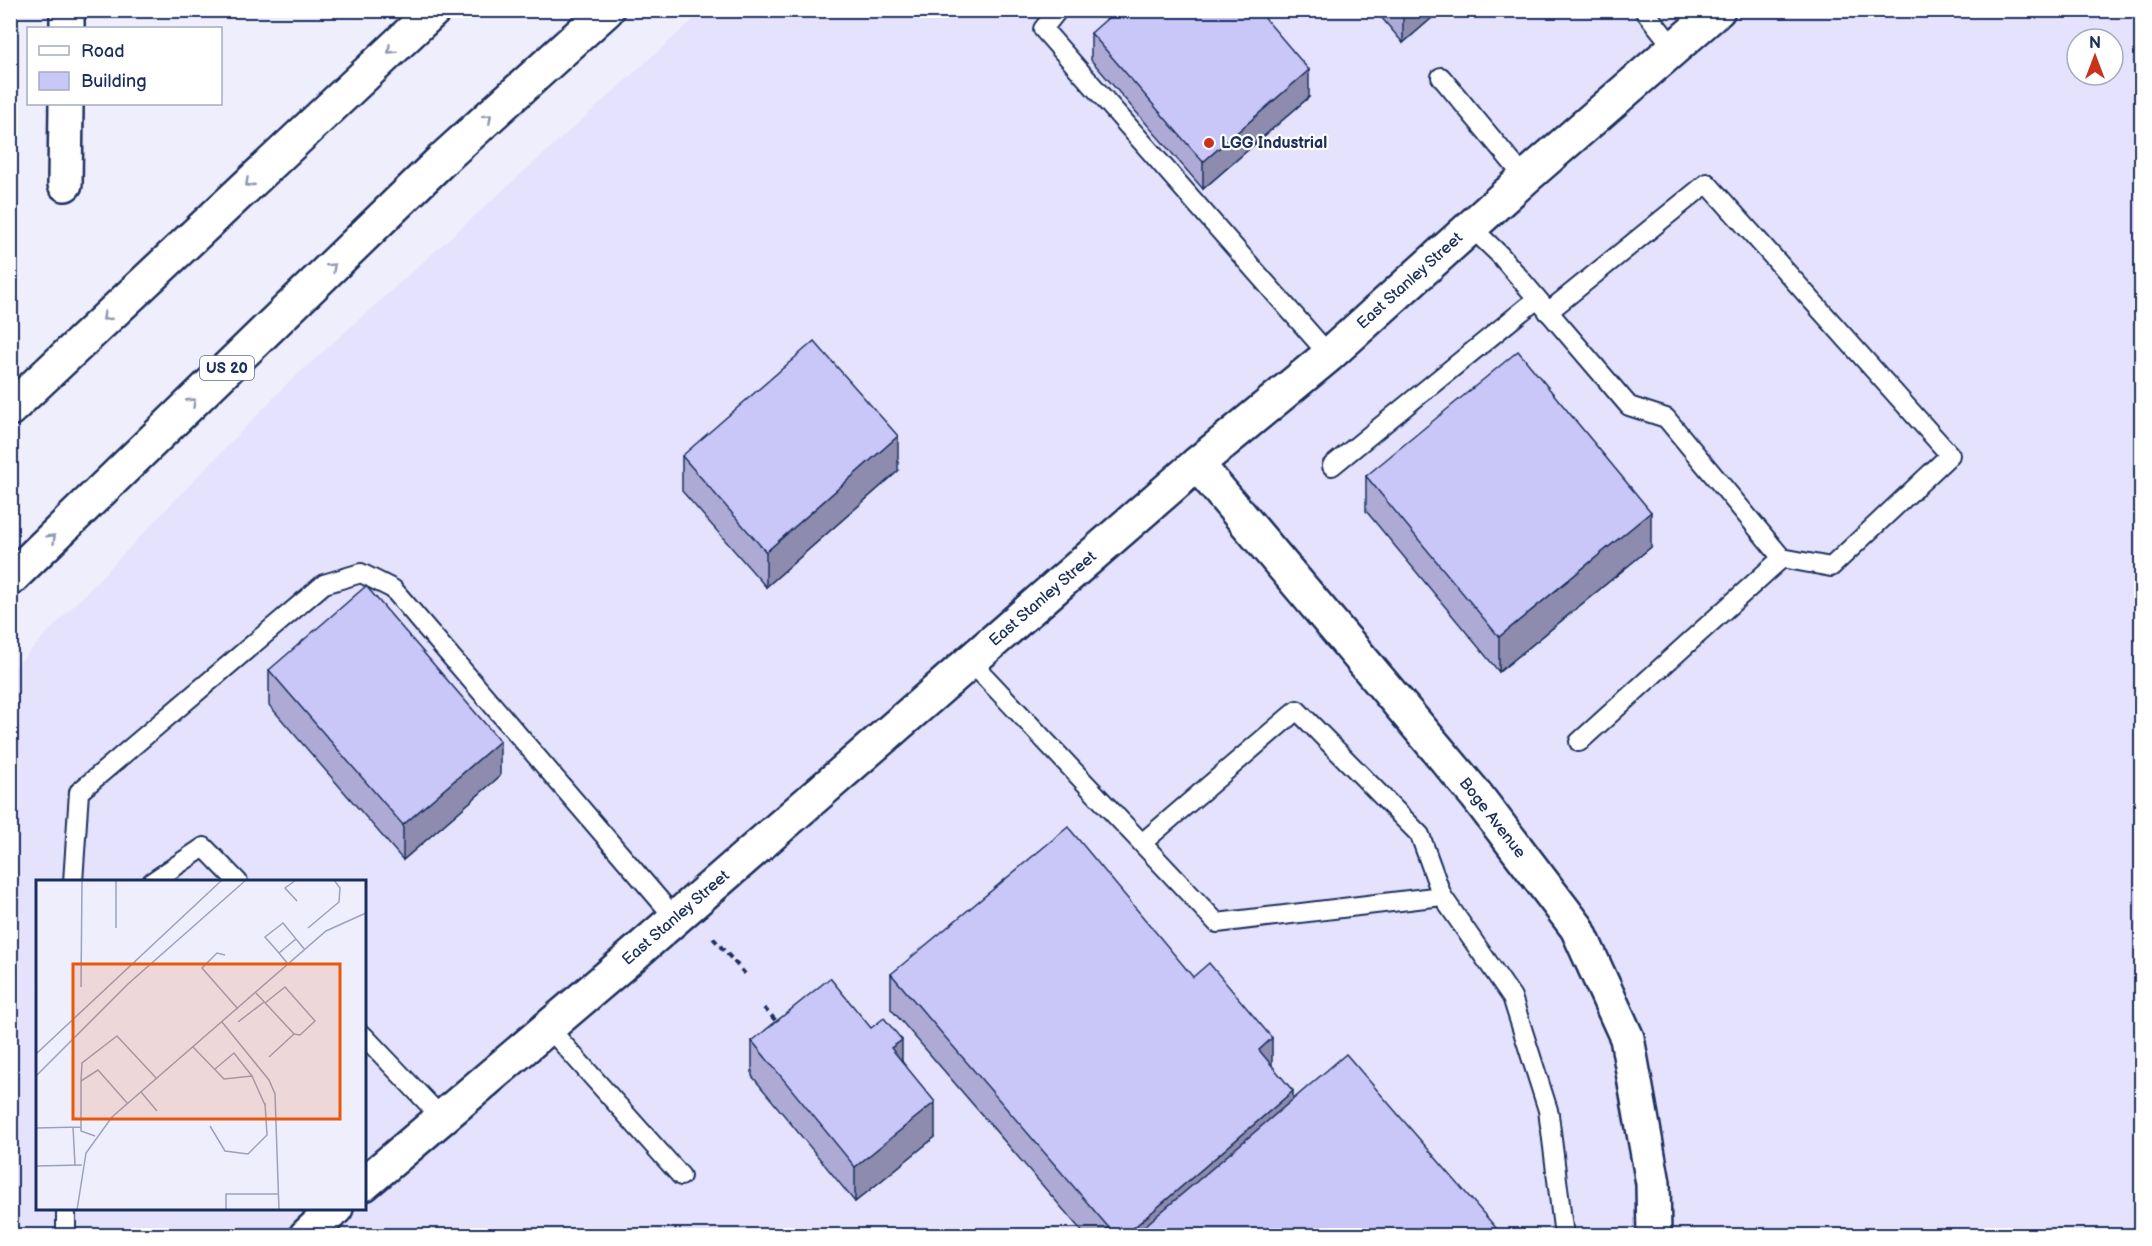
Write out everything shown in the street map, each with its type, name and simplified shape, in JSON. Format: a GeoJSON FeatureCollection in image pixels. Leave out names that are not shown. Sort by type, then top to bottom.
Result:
{"type":"FeatureCollection","features":[{"type":"Feature","properties":{"kind":"main road"},"geometry":{"type":"LineString","coordinates":[[67,10],[67,27]]}},
{"type":"Feature","properties":{"kind":"main road"},"geometry":{"type":"LineString","coordinates":[[10,409],[434,10]]}},
{"type":"Feature","properties":{"kind":"main road","name":"US 20"},"geometry":{"type":"LineString","coordinates":[[10,579],[445,157],[607,10]]}},
{"type":"Feature","properties":{"kind":"main road","name":"East Stanley Street"},"geometry":{"type":"LineString","coordinates":[[366,1182],[675,918],[1197,464],[1329,355],[1525,177],[1718,10]]}},
{"type":"Feature","properties":{"kind":"main road"},"geometry":{"type":"LineString","coordinates":[[65,184],[66,105]]}},
{"type":"Feature","properties":{"kind":"main road","name":"Boge Avenue"},"geometry":{"type":"LineString","coordinates":[[1197,464],[1476,795],[1577,928],[1627,1038],[1653,1184],[1654,1236]]}},
{"type":"Feature","properties":{"kind":"main road"},"geometry":{"type":"LineString","coordinates":[[306,1236],[335,1210]]}},
{"type":"Feature","properties":{"kind":"lane"},"geometry":{"type":"LineString","coordinates":[[1058,10],[1043,28],[1329,355]]}},
{"type":"Feature","properties":{"kind":"lane"},"geometry":{"type":"LineString","coordinates":[[1644,10],[1674,48]]}},
{"type":"Feature","properties":{"kind":"lane"},"geometry":{"type":"LineString","coordinates":[[1441,77],[1525,177]]}},
{"type":"Feature","properties":{"kind":"lane"},"geometry":{"type":"LineString","coordinates":[[1332,465],[1542,305],[1707,183],[1950,455],[1831,567],[1782,558],[1666,418],[1629,406],[1542,305],[1500,255],[1470,226]]}},
{"type":"Feature","properties":{"kind":"lane"},"geometry":{"type":"LineString","coordinates":[[1579,742],[1782,558]]}},
{"type":"Feature","properties":{"kind":"lane"},"geometry":{"type":"LineString","coordinates":[[73,880],[79,792],[324,584],[361,573],[393,589],[675,918]]}},
{"type":"Feature","properties":{"kind":"lane"},"geometry":{"type":"LineString","coordinates":[[971,662],[1217,922],[1442,896]]}},
{"type":"Feature","properties":{"kind":"lane"},"geometry":{"type":"LineString","coordinates":[[1142,843],[1297,710],[1420,835],[1442,896],[1512,997],[1549,1118],[1564,1236]]}},
{"type":"Feature","properties":{"kind":"lane"},"geometry":{"type":"LineString","coordinates":[[155,880],[204,847],[236,880]]}},
{"type":"Feature","properties":{"kind":"lane"},"geometry":{"type":"LineString","coordinates":[[548,1027],[681,1176]]}},
{"type":"Feature","properties":{"kind":"lane"},"geometry":{"type":"LineString","coordinates":[[366,1038],[442,1118]]}},
{"type":"Feature","properties":{"kind":"lane"},"geometry":{"type":"LineString","coordinates":[[66,1210],[66,1236]]}},
{"type":"Feature","properties":{"kind":"path"},"geometry":{"type":"LineString","coordinates":[[713,938],[747,976]]}},
{"type":"Feature","properties":{"kind":"path"},"geometry":{"type":"LineString","coordinates":[[764,1008],[784,1030]]}},
{"type":"Feature","properties":{"kind":"shaded area"},"geometry":{"type":"Polygon","coordinates":[[[703,11],[2141,11],[2141,1235],[11,1235],[10,672],[286,385],[703,11]]]}},
{"type":"Feature","properties":{"kind":"building","name":"LGG Industrial"},"geometry":{"type":"Polygon","coordinates":[[[1117,10],[1258,10],[1309,70],[1203,162],[1091,33],[1117,10]]]}},
{"type":"Feature","properties":{"kind":"building"},"geometry":{"type":"Polygon","coordinates":[[[814,341],[898,436],[766,552],[682,456],[814,341]]]}},
{"type":"Feature","properties":{"kind":"building"},"geometry":{"type":"Polygon","coordinates":[[[1518,351],[1651,512],[1499,637],[1366,476],[1518,351]]]}},
{"type":"Feature","properties":{"kind":"building"},"geometry":{"type":"Polygon","coordinates":[[[366,586],[500,741],[403,825],[269,670],[366,586]]]}},
{"type":"Feature","properties":{"kind":"building"},"geometry":{"type":"Polygon","coordinates":[[[1068,827],[1193,977],[1209,963],[1272,1038],[1259,1050],[1293,1091],[1124,1236],[1116,1236],[891,974],[1068,827]]]}},
{"type":"Feature","properties":{"kind":"building"},"geometry":{"type":"Polygon","coordinates":[[[830,978],[871,1028],[884,1018],[902,1040],[891,1048],[935,1102],[855,1167],[752,1041],[830,978]]]}},
{"type":"Feature","properties":{"kind":"building"},"geometry":{"type":"Polygon","coordinates":[[[1346,1054],[1503,1236],[1133,1236],[1346,1054]]]}},
{"type":"Feature","properties":{"kind":"place","name":"LGG Industrial"},"geometry":{"type":"Point","coordinates":[1209,143]}}]}
